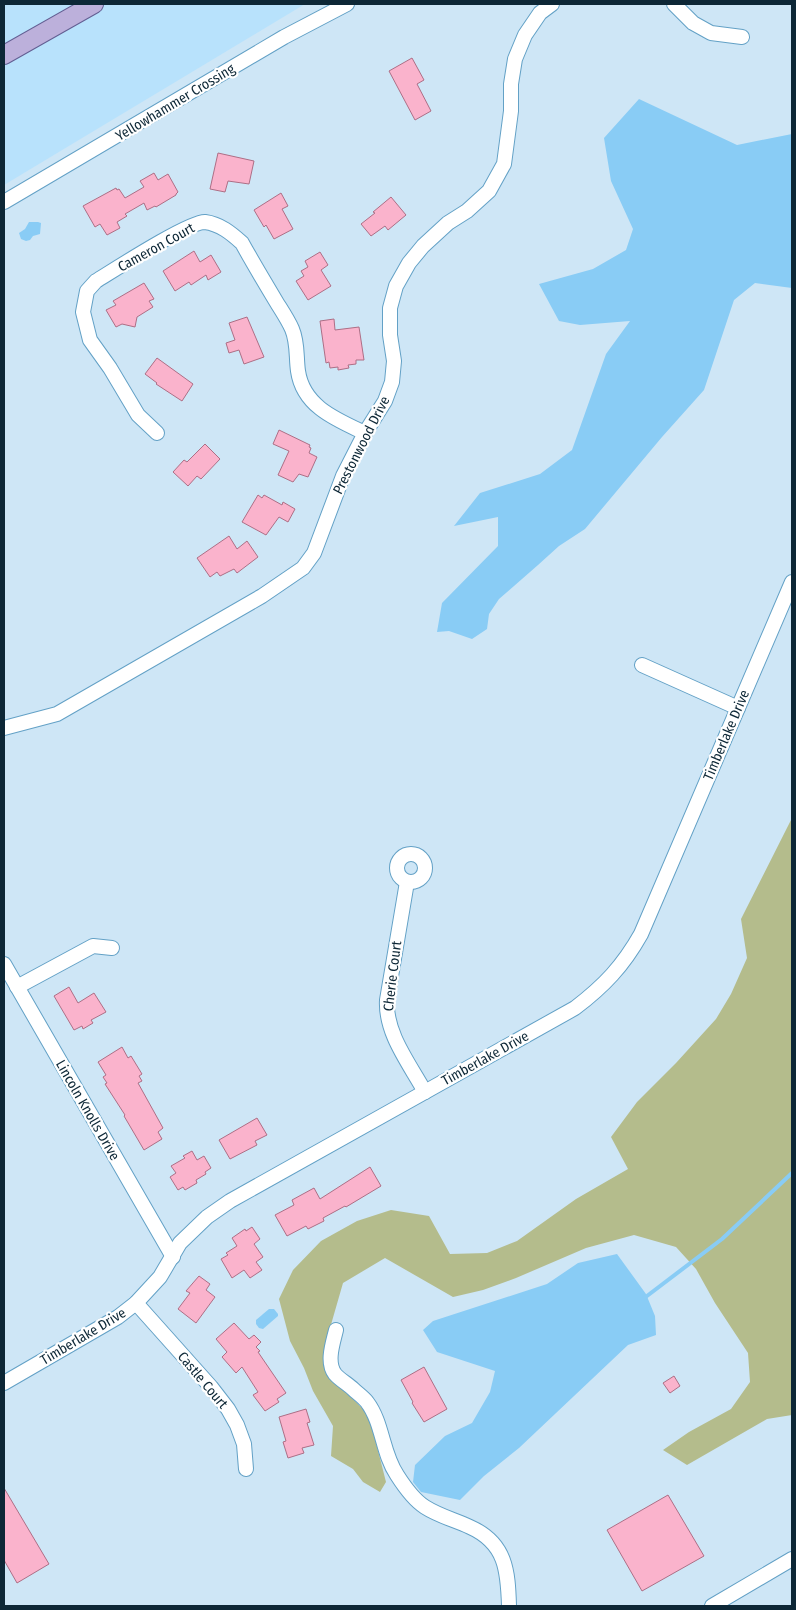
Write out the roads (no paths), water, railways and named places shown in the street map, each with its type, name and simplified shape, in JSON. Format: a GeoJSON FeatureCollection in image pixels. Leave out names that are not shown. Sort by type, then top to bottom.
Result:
{"type":"FeatureCollection","features":[{"type":"Feature","properties":{"kind":"main road"},"geometry":{"type":"LineString","coordinates":[[4,55],[94,4]]}},
{"type":"Feature","properties":{"kind":"street","name":"Yellowhammer Crossing"},"geometry":{"type":"LineString","coordinates":[[4,202],[284,37],[347,4]]}},
{"type":"Feature","properties":{"kind":"street","name":"Prestonwood Drive"},"geometry":{"type":"LineString","coordinates":[[4,728],[57,714],[262,596],[303,568],[314,553],[343,476],[364,433],[385,401],[392,382],[394,361],[390,335],[390,308],[396,286],[409,263],[423,246],[448,223],[467,212],[489,192],[504,164],[515,59],[525,35],[540,13],[552,4]]}},
{"type":"Feature","properties":{"kind":"street"},"geometry":{"type":"LineString","coordinates":[[674,4],[693,23],[711,34],[742,37]]}},
{"type":"Feature","properties":{"kind":"street","name":"Cameron Court"},"geometry":{"type":"LineString","coordinates":[[157,433],[138,415],[110,368],[90,340],[82,312],[87,291],[96,281],[185,229],[203,222],[216,224],[230,232],[242,243],[292,329],[297,347],[297,368],[300,384],[309,398],[320,410],[364,433]]}},
{"type":"Feature","properties":{"kind":"street","name":"Timberlake Drive"},"geometry":{"type":"LineString","coordinates":[[4,1382],[110,1322],[136,1303],[160,1277],[180,1243],[207,1217],[230,1201],[575,1008],[597,992],[630,954],[641,934],[792,582]]}},
{"type":"Feature","properties":{"kind":"street"},"geometry":{"type":"LineString","coordinates":[[642,665],[738,708]]}},
{"type":"Feature","properties":{"kind":"street","name":"Cherie Court"},"geometry":{"type":"LineString","coordinates":[[406,882],[386,1000],[386,1012],[389,1026],[425,1092]]}},
{"type":"Feature","properties":{"kind":"street"},"geometry":{"type":"LineString","coordinates":[[17,987],[92,946],[112,948]]}},
{"type":"Feature","properties":{"kind":"street","name":"Lincoln Knolls Drive"},"geometry":{"type":"LineString","coordinates":[[4,964],[172,1257]]}},
{"type":"Feature","properties":{"kind":"street","name":"Castle Court"},"geometry":{"type":"LineString","coordinates":[[136,1303],[211,1387],[228,1409],[237,1425],[244,1444],[246,1469]]}},
{"type":"Feature","properties":{"kind":"street"},"geometry":{"type":"LineString","coordinates":[[336,1330],[331,1354],[331,1364],[334,1373],[367,1401],[375,1416],[390,1464],[423,1506],[484,1534],[493,1543],[501,1553],[505,1563],[509,1606]]}},
{"type":"Feature","properties":{"kind":"street"},"geometry":{"type":"LineString","coordinates":[[712,1606],[792,1559]]}},
{"type":"Feature","properties":{"kind":"waterway"},"geometry":{"type":"LineString","coordinates":[[643,1299],[722,1239],[792,1173]]}}]}
